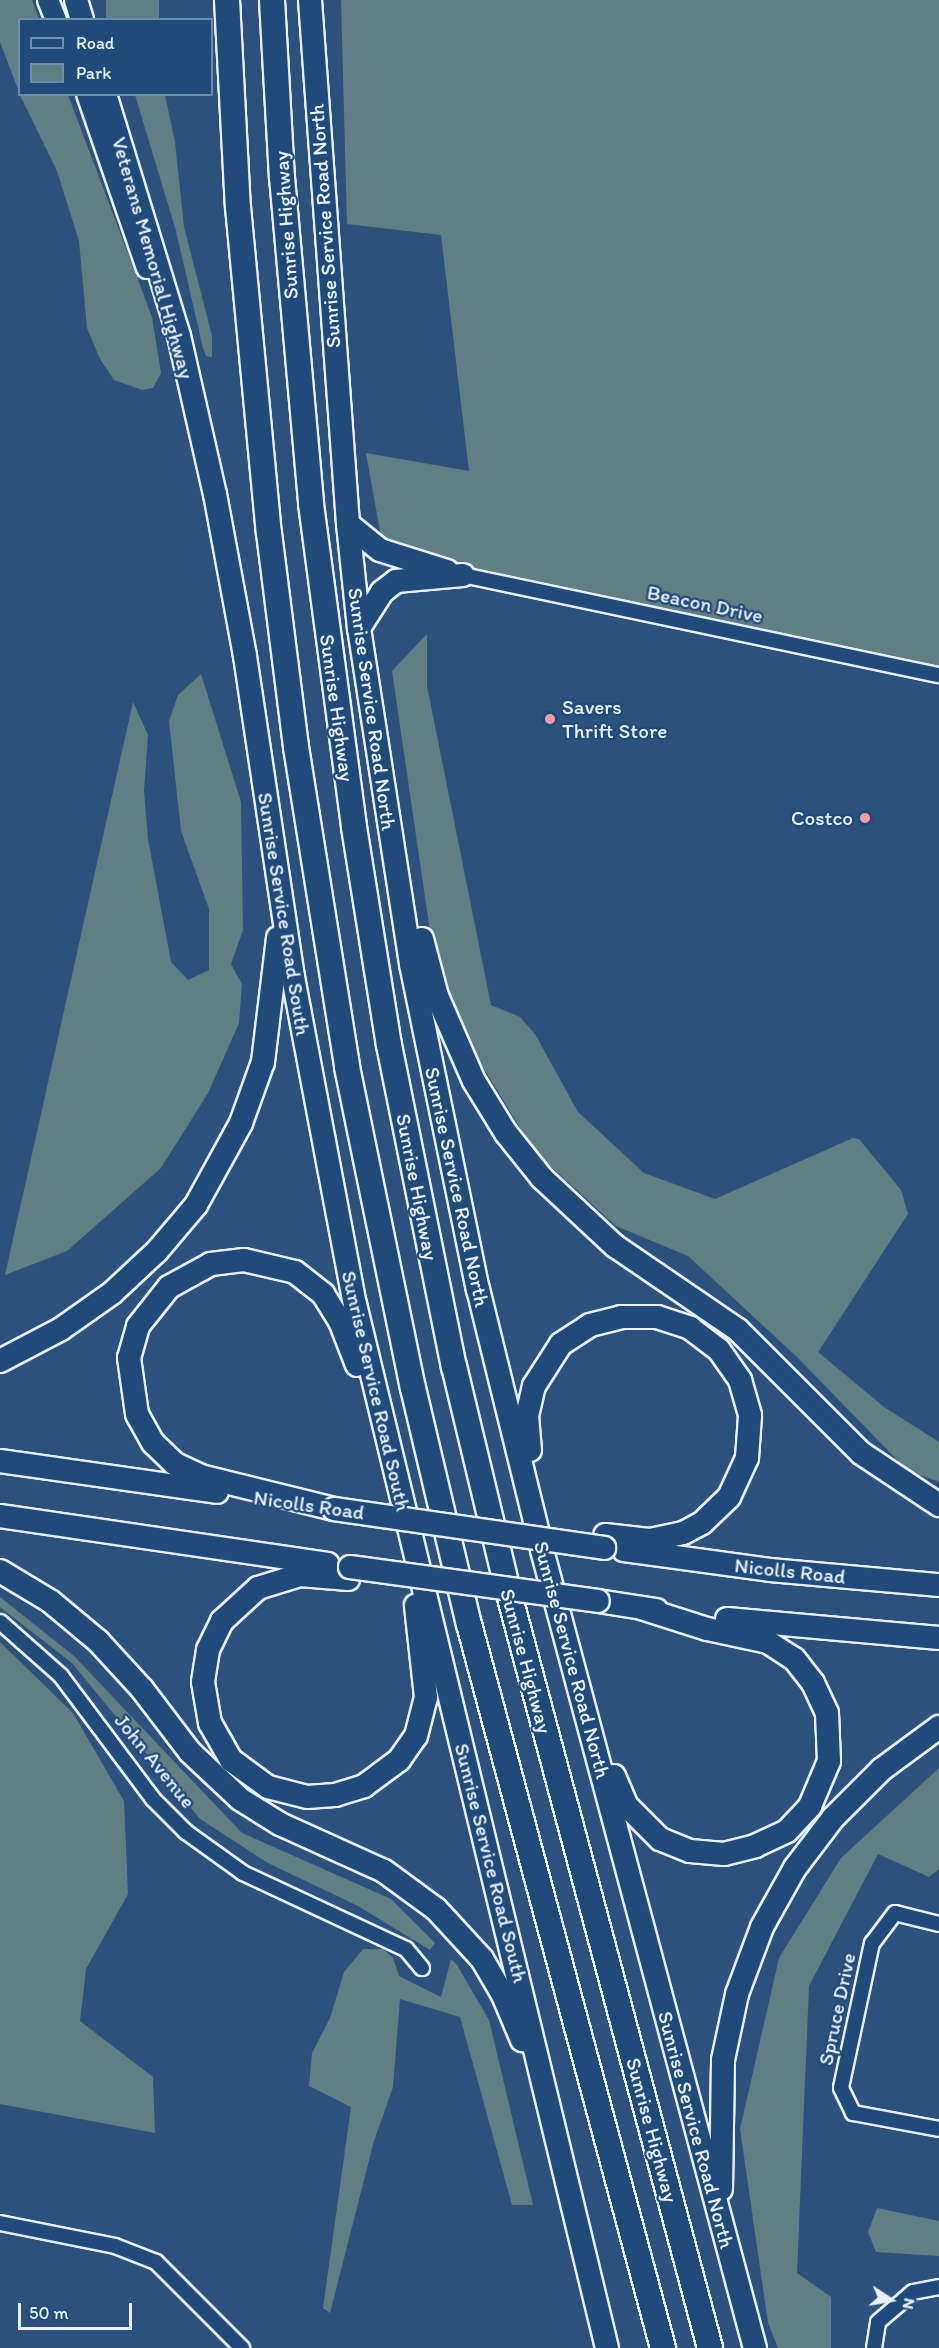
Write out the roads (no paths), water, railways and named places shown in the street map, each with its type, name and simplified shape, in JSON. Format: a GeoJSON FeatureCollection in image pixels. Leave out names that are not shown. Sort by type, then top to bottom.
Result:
{"type":"FeatureCollection","features":[{"type":"Feature","properties":{"kind":"highway"},"geometry":{"type":"LineString","coordinates":[[76,0],[81,18]]}},
{"type":"Feature","properties":{"kind":"highway"},"geometry":{"type":"LineString","coordinates":[[227,0],[242,251],[269,533],[310,841],[347,1067],[395,1304],[456,1569],[662,2347]]}},
{"type":"Feature","properties":{"kind":"highway","name":"Sunrise Highway"},"geometry":{"type":"LineString","coordinates":[[272,0],[283,199],[311,504],[352,817],[389,1045],[447,1334],[505,1579],[710,2348]]}},
{"type":"Feature","properties":{"kind":"highway","name":"Sunrise Service Road North"},"geometry":{"type":"LineString","coordinates":[[310,0],[348,525],[359,628],[411,964],[478,1289],[542,1550],[755,2348]]}},
{"type":"Feature","properties":{"kind":"highway","name":"Veterans Memorial Highway"},"geometry":{"type":"LineString","coordinates":[[106,96],[179,336],[198,422]]}},
{"type":"Feature","properties":{"kind":"highway","name":"Sunrise Service Road South"},"geometry":{"type":"LineString","coordinates":[[198,422],[231,577],[280,901],[338,1222],[384,1436],[532,2030],[547,2111],[592,2297],[607,2348]]}},
{"type":"Feature","properties":{"kind":"highway"},"geometry":{"type":"LineString","coordinates":[[348,525],[380,550],[463,575]]}},
{"type":"Feature","properties":{"kind":"highway"},"geometry":{"type":"LineString","coordinates":[[359,628],[382,592],[396,581],[463,575]]}},
{"type":"Feature","properties":{"kind":"highway"},"geometry":{"type":"LineString","coordinates":[[374,727],[398,809],[416,911],[436,996],[474,1081],[506,1133],[542,1178],[588,1225],[738,1330],[840,1435],[886,1472],[939,1505]]}},
{"type":"Feature","properties":{"kind":"highway"},"geometry":{"type":"LineString","coordinates":[[0,1361],[61,1329],[112,1293],[177,1230],[212,1179],[241,1123],[263,1062],[273,1001],[280,901]]}},
{"type":"Feature","properties":{"kind":"highway"},"geometry":{"type":"LineString","coordinates":[[334,1509],[201,1476],[175,1464],[153,1443],[137,1414],[128,1376],[132,1343],[147,1312],[169,1287],[211,1264],[260,1261],[295,1272],[333,1307],[384,1436]]}},
{"type":"Feature","properties":{"kind":"highway"},"geometry":{"type":"LineString","coordinates":[[542,1550],[527,1416],[542,1370],[561,1344],[590,1325],[639,1315],[675,1322],[706,1338],[740,1380],[750,1416],[747,1458],[729,1497],[702,1523],[683,1533],[649,1540],[604,1541]]}},
{"type":"Feature","properties":{"kind":"highway","name":"Nicolls Road"},"geometry":{"type":"LineString","coordinates":[[0,1461],[520,1535],[604,1541],[770,1570],[939,1585]]}},
{"type":"Feature","properties":{"kind":"highway"},"geometry":{"type":"LineString","coordinates":[[0,1516],[349,1573],[430,1579],[641,1608],[939,1638]]}},
{"type":"Feature","properties":{"kind":"highway"},"geometry":{"type":"LineString","coordinates":[[349,1573],[300,1575],[258,1588],[222,1621],[208,1650],[204,1697],[216,1736],[242,1771],[281,1791],[308,1797],[351,1792],[388,1770],[416,1736],[425,1711],[427,1685],[418,1645],[412,1551]]}},
{"type":"Feature","properties":{"kind":"highway"},"geometry":{"type":"LineString","coordinates":[[0,1571],[50,1601],[98,1641],[142,1689],[190,1752],[240,1799],[280,1824],[384,1870],[453,1924],[482,1959],[503,1995],[547,2111]]}},
{"type":"Feature","properties":{"kind":"highway"},"geometry":{"type":"LineString","coordinates":[[576,1678],[619,1792],[637,1820],[660,1839],[690,1851],[724,1854],[771,1840],[800,1819],[818,1791],[830,1745],[827,1713],[804,1671],[768,1642],[707,1629],[641,1608]]}},
{"type":"Feature","properties":{"kind":"highway"},"geometry":{"type":"LineString","coordinates":[[723,2233],[720,2125],[723,2060],[737,1994],[753,1949],[789,1878],[833,1818],[882,1768],[939,1727]]}},
{"type":"Feature","properties":{"kind":"highway"},"geometry":{"type":"LineString","coordinates":[[592,2297],[598,2348]]}},
{"type":"Feature","properties":{"kind":"main road"},"geometry":{"type":"LineString","coordinates":[[48,0],[55,18]]}},
{"type":"Feature","properties":{"kind":"main road"},"geometry":{"type":"LineString","coordinates":[[88,96],[198,422]]}},
{"type":"Feature","properties":{"kind":"street","name":"Beacon Drive"},"geometry":{"type":"LineString","coordinates":[[463,575],[939,675]]}},
{"type":"Feature","properties":{"kind":"street","name":"John Avenue"},"geometry":{"type":"LineString","coordinates":[[0,1622],[61,1676],[153,1799],[186,1832],[243,1873],[406,1949],[422,1968]]}},
{"type":"Feature","properties":{"kind":"street","name":"Spruce Drive"},"geometry":{"type":"LineString","coordinates":[[939,1924],[895,1912],[872,1943],[841,2088],[853,2113],[939,2129]]}},
{"type":"Feature","properties":{"kind":"street"},"geometry":{"type":"LineString","coordinates":[[0,2223],[115,2246],[156,2262],[242,2348]]}},
{"type":"Feature","properties":{"kind":"street"},"geometry":{"type":"LineString","coordinates":[[874,2348],[878,2322],[913,2292],[939,2287]]}},
{"type":"Feature","properties":{"kind":"place","name":"Savers Thrift Store"},"geometry":{"type":"Point","coordinates":[550,719]}},
{"type":"Feature","properties":{"kind":"place","name":"Costco"},"geometry":{"type":"Point","coordinates":[865,818]}}]}
